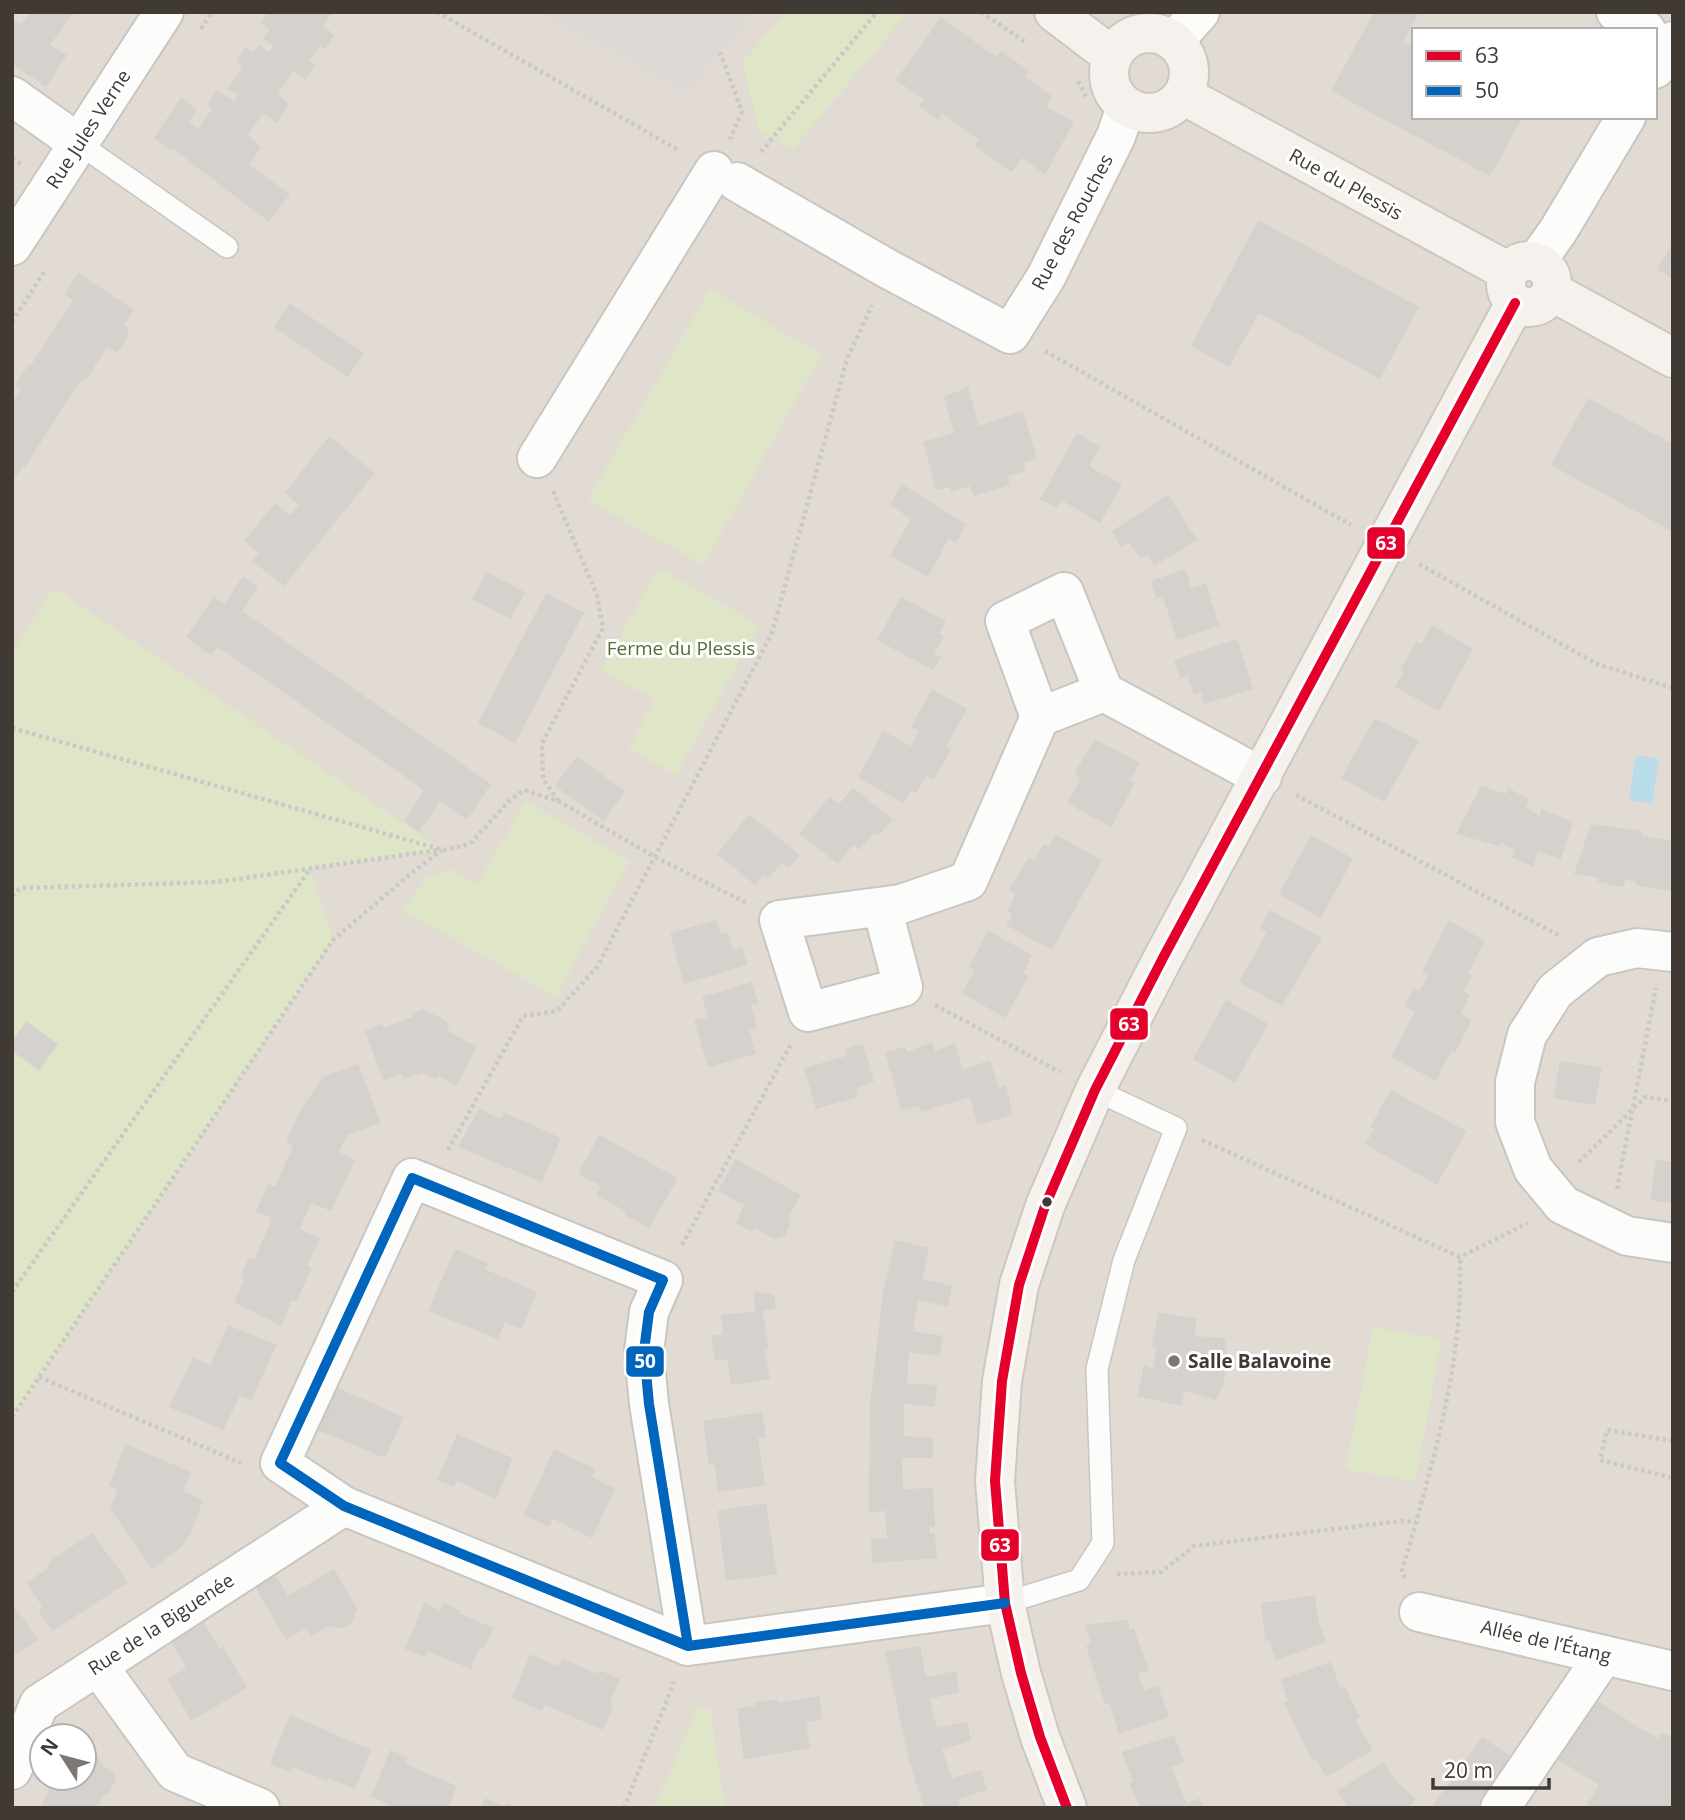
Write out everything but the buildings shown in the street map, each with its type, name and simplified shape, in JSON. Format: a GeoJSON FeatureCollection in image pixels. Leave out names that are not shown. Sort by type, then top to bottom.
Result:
{"type":"FeatureCollection","features":[{"type":"Feature","properties":{"kind":"street","name":"Rue Jules Verne"},"geometry":{"type":"LineString","coordinates":[[12,246],[164,12]]}},
{"type":"Feature","properties":{"kind":"street"},"geometry":{"type":"LineString","coordinates":[[1054,12],[1112,56]]}},
{"type":"Feature","properties":{"kind":"street"},"geometry":{"type":"LineString","coordinates":[[1174,41],[1200,12]]}},
{"type":"Feature","properties":{"kind":"street"},"geometry":{"type":"LineString","coordinates":[[1616,12],[1639,28]]}},
{"type":"Feature","properties":{"kind":"street"},"geometry":{"type":"LineString","coordinates":[[1147,32],[1161,34],[1174,41],[1184,52],[1189,66],[1189,81],[1184,95],[1172,106],[1157,113],[1141,113],[1121,122],[1108,70],[1112,56],[1120,44],[1132,36],[1147,32]]}},
{"type":"Feature","properties":{"kind":"street","name":"Rue du Plessis"},"geometry":{"type":"LineString","coordinates":[[1184,95],[1673,358]]}},
{"type":"Feature","properties":{"kind":"street"},"geometry":{"type":"LineString","coordinates":[[12,96],[78,144]]}},
{"type":"Feature","properties":{"kind":"street"},"geometry":{"type":"LineString","coordinates":[[1067,1808],[1021,1674],[1005,1603],[995,1481],[1002,1381],[1019,1286],[1045,1206],[1095,1090],[1164,956],[1528,282],[1625,119]]}},
{"type":"Feature","properties":{"kind":"street","name":"Rue des Rouches"},"geometry":{"type":"LineString","coordinates":[[1010,334],[1046,277],[1121,122]]}},
{"type":"Feature","properties":{"kind":"street"},"geometry":{"type":"LineString","coordinates":[[537,458],[725,176],[888,269],[1010,334]]}},
{"type":"Feature","properties":{"kind":"street"},"geometry":{"type":"LineString","coordinates":[[882,907],[903,988],[808,1012],[779,920],[901,904],[968,881],[1040,717],[1005,621],[1063,592],[1104,692],[1262,777]]}},
{"type":"Feature","properties":{"kind":"street"},"geometry":{"type":"LineString","coordinates":[[1040,717],[1104,692]]}},
{"type":"Feature","properties":{"kind":"street"},"geometry":{"type":"LineString","coordinates":[[1670,952],[1637,948],[1598,957],[1555,991],[1527,1035],[1515,1082],[1516,1122],[1533,1169],[1557,1197],[1627,1236],[1673,1243]]}},
{"type":"Feature","properties":{"kind":"street"},"geometry":{"type":"LineString","coordinates":[[688,1646],[649,1404],[644,1351],[649,1312],[663,1280],[412,1178],[280,1463],[344,1506],[688,1646],[1005,1603]]}},
{"type":"Feature","properties":{"kind":"street","name":"Rue de la Biguenée"},"geometry":{"type":"LineString","coordinates":[[12,1770],[39,1704],[344,1506]]}},
{"type":"Feature","properties":{"kind":"street","name":"Allée de l’Étang"},"geometry":{"type":"LineString","coordinates":[[1419,1612],[1673,1671]]}},
{"type":"Feature","properties":{"kind":"street"},"geometry":{"type":"LineString","coordinates":[[1500,1808],[1604,1655]]}},
{"type":"Feature","properties":{"kind":"street"},"geometry":{"type":"LineString","coordinates":[[98,1666],[175,1772],[260,1808]]}},
{"type":"Feature","properties":{"kind":"lane"},"geometry":{"type":"LineString","coordinates":[[78,144],[227,247]]}},
{"type":"Feature","properties":{"kind":"lane"},"geometry":{"type":"LineString","coordinates":[[1005,1603],[1079,1580],[1103,1543],[1097,1369],[1124,1260],[1176,1128],[1095,1090]]}},
{"type":"Feature","properties":{"kind":"path"},"geometry":{"type":"LineString","coordinates":[[437,12],[725,176]]}},
{"type":"Feature","properties":{"kind":"path"},"geometry":{"type":"LineString","coordinates":[[725,176],[877,12]]}},
{"type":"Feature","properties":{"kind":"path"},"geometry":{"type":"LineString","coordinates":[[981,12],[1035,49]]}},
{"type":"Feature","properties":{"kind":"path"},"geometry":{"type":"LineString","coordinates":[[720,52],[743,112],[725,176]]}},
{"type":"Feature","properties":{"kind":"path"},"geometry":{"type":"LineString","coordinates":[[1073,72],[1101,128],[1121,122]]}},
{"type":"Feature","properties":{"kind":"path"},"geometry":{"type":"LineString","coordinates":[[428,1185],[523,1016],[557,1011],[597,967],[772,633],[847,359],[888,269]]}},
{"type":"Feature","properties":{"kind":"path"},"geometry":{"type":"LineString","coordinates":[[1010,334],[1047,351],[1597,664],[1673,688]]}},
{"type":"Feature","properties":{"kind":"path"},"geometry":{"type":"LineString","coordinates":[[537,458],[568,523],[597,595],[603,628],[542,743],[543,779],[560,803]]}},
{"type":"Feature","properties":{"kind":"path"},"geometry":{"type":"LineString","coordinates":[[12,728],[443,850]]}},
{"type":"Feature","properties":{"kind":"path"},"geometry":{"type":"LineString","coordinates":[[1262,777],[1598,957]]}},
{"type":"Feature","properties":{"kind":"path"},"geometry":{"type":"LineString","coordinates":[[12,896],[20,888],[217,882],[470,845],[509,801],[524,790],[560,803],[655,857],[779,920]]}},
{"type":"Feature","properties":{"kind":"path"},"geometry":{"type":"LineString","coordinates":[[12,1417],[333,940],[414,871],[443,850]]}},
{"type":"Feature","properties":{"kind":"path"},"geometry":{"type":"LineString","coordinates":[[12,1292],[310,869]]}},
{"type":"Feature","properties":{"kind":"path"},"geometry":{"type":"LineString","coordinates":[[1627,1236],[1614,1205],[1660,971],[1670,952]]}},
{"type":"Feature","properties":{"kind":"path"},"geometry":{"type":"LineString","coordinates":[[903,988],[1095,1090]]}},
{"type":"Feature","properties":{"kind":"path"},"geometry":{"type":"LineString","coordinates":[[663,1280],[808,1012]]}},
{"type":"Feature","properties":{"kind":"path"},"geometry":{"type":"LineString","coordinates":[[1460,1257],[1557,1197],[1645,1097],[1673,1101]]}},
{"type":"Feature","properties":{"kind":"path"},"geometry":{"type":"LineString","coordinates":[[1176,1128],[1460,1257]]}},
{"type":"Feature","properties":{"kind":"path"},"geometry":{"type":"LineString","coordinates":[[1419,1612],[1402,1571],[1442,1429],[1461,1293],[1460,1257]]}},
{"type":"Feature","properties":{"kind":"path"},"geometry":{"type":"LineString","coordinates":[[39,1377],[250,1467],[280,1463]]}},
{"type":"Feature","properties":{"kind":"path"},"geometry":{"type":"LineString","coordinates":[[1673,1441],[1607,1430],[1600,1460],[1673,1478]]}},
{"type":"Feature","properties":{"kind":"path"},"geometry":{"type":"LineString","coordinates":[[1081,1577],[1161,1572],[1194,1546],[1401,1521],[1416,1522]]}},
{"type":"Feature","properties":{"kind":"path"},"geometry":{"type":"LineString","coordinates":[[624,1808],[688,1646]]}},
{"type":"Feature","properties":{"kind":"shaded area"},"geometry":{"type":"Polygon","coordinates":[[[12,12],[1673,12],[1673,1808],[12,1808],[12,12]]]}},
{"type":"Feature","properties":{"kind":"shaded area"},"geometry":{"type":"Polygon","coordinates":[[[541,12],[753,12],[687,92],[541,12]]]}},
{"type":"Feature","properties":{"kind":"green space"},"geometry":{"type":"Polygon","coordinates":[[[786,12],[908,12],[793,149],[759,130],[742,63],[786,12]]]}},
{"type":"Feature","properties":{"kind":"green space"},"geometry":{"type":"Polygon","coordinates":[[[710,289],[821,355],[703,565],[588,500],[710,289]]]}},
{"type":"Feature","properties":{"kind":"green space","name":"Ferme du Plessis"},"geometry":{"type":"Polygon","coordinates":[[[658,568],[760,625],[676,775],[629,749],[654,699],[601,671],[658,568]]]}},
{"type":"Feature","properties":{"kind":"green space"},"geometry":{"type":"Polygon","coordinates":[[[54,588],[443,850],[310,869],[333,940],[12,1420],[12,652],[54,588]]]}},
{"type":"Feature","properties":{"kind":"green space"},"geometry":{"type":"Polygon","coordinates":[[[526,801],[629,861],[556,997],[402,910],[427,877],[454,870],[477,885],[526,801]]]}},
{"type":"Feature","properties":{"kind":"green space"},"geometry":{"type":"Polygon","coordinates":[[[1373,1327],[1442,1339],[1415,1482],[1346,1469],[1373,1327]]]}},
{"type":"Feature","properties":{"kind":"green space"},"geometry":{"type":"Polygon","coordinates":[[[698,1707],[710,1709],[725,1808],[654,1808],[698,1707]]]}},
{"type":"Feature","properties":{"kind":"water"},"geometry":{"type":"Polygon","coordinates":[[[1636,755],[1659,759],[1652,804],[1629,800],[1636,755]]]}},
{"type":"Feature","properties":{"kind":"transit line","name":"63"},"geometry":{"type":"LineString","coordinates":[[1067,1808],[1040,1737],[1021,1673],[1005,1603],[995,1481],[1002,1381],[1019,1285],[1045,1206],[1095,1090],[1164,956],[1515,303]]}},
{"type":"Feature","properties":{"kind":"transit line","name":"50"},"geometry":{"type":"LineString","coordinates":[[688,1646],[649,1404],[644,1351],[649,1312],[663,1280],[412,1178],[280,1463],[344,1506],[688,1646],[1005,1603]]}},
{"type":"Feature","properties":{"kind":"place","name":"Salle Balavoine"},"geometry":{"type":"Point","coordinates":[1174,1361]}}]}
